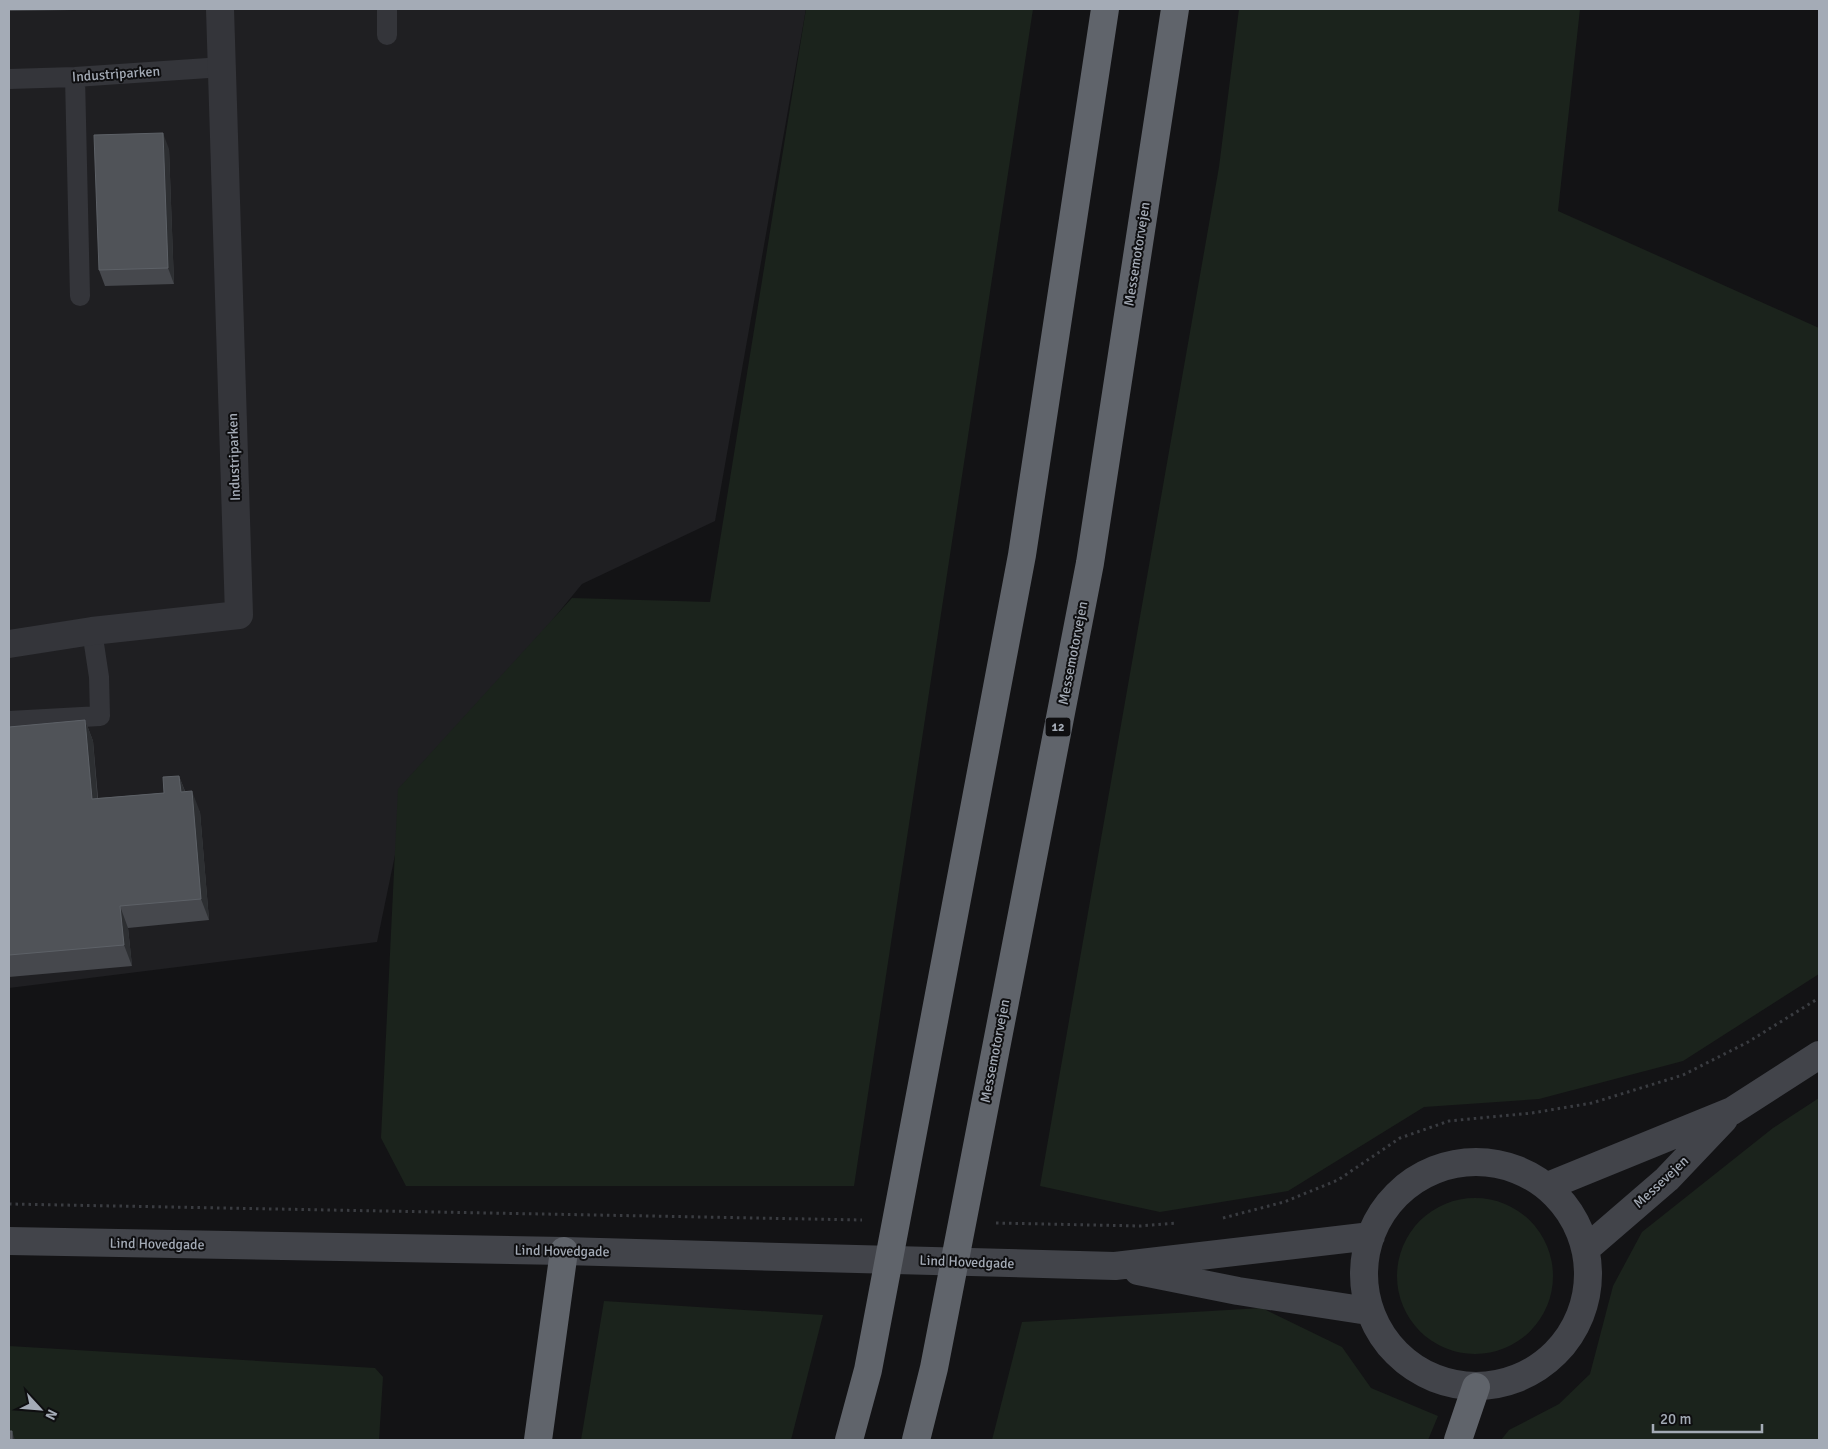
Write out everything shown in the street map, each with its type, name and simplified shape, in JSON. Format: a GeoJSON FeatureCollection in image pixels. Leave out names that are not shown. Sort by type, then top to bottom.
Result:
{"type":"FeatureCollection","features":[{"type":"Feature","properties":{"kind":"highway"},"geometry":{"type":"LineString","coordinates":[[849,1440],[868,1370],[1022,555],[1105,9]]}},
{"type":"Feature","properties":{"kind":"highway","name":"Messemotorvejen"},"geometry":{"type":"LineString","coordinates":[[916,1440],[934,1368],[1090,563],[1175,9]]}},
{"type":"Feature","properties":{"kind":"highway"},"geometry":{"type":"LineString","coordinates":[[538,1440],[564,1251]]}},
{"type":"Feature","properties":{"kind":"highway"},"geometry":{"type":"LineString","coordinates":[[1458,1440],[1476,1387]]}},
{"type":"Feature","properties":{"kind":"main road","name":"Messevejen"},"geometry":{"type":"LineString","coordinates":[[1548,1186],[1732,1111],[1819,1055]]}},
{"type":"Feature","properties":{"kind":"main road","name":"Messevejen"},"geometry":{"type":"LineString","coordinates":[[1587,1248],[1668,1179],[1732,1111]]}},
{"type":"Feature","properties":{"kind":"main road"},"geometry":{"type":"LineString","coordinates":[[1470,1160],[1511,1166],[1548,1186],[1573,1214],[1587,1248],[1589,1289],[1576,1327],[1551,1359],[1516,1380],[1476,1387],[1441,1381],[1409,1365],[1384,1339],[1368,1311],[1363,1271],[1372,1230],[1395,1195],[1429,1171],[1470,1160]]}},
{"type":"Feature","properties":{"kind":"main road","name":"Lind Hovedgade"},"geometry":{"type":"LineString","coordinates":[[9,1241],[564,1251],[1115,1266],[1371,1236]]}},
{"type":"Feature","properties":{"kind":"main road","name":"Lind Hovedgade"},"geometry":{"type":"LineString","coordinates":[[1115,1266],[1238,1291],[1368,1311]]}},
{"type":"Feature","properties":{"kind":"street","name":"Industriparken"},"geometry":{"type":"LineString","coordinates":[[9,644],[92,631],[239,614],[220,9]]}},
{"type":"Feature","properties":{"kind":"lane"},"geometry":{"type":"LineString","coordinates":[[387,9],[387,35]]}},
{"type":"Feature","properties":{"kind":"lane","name":"Industriparken"},"geometry":{"type":"LineString","coordinates":[[9,79],[75,77],[223,67]]}},
{"type":"Feature","properties":{"kind":"lane"},"geometry":{"type":"LineString","coordinates":[[75,77],[80,296]]}},
{"type":"Feature","properties":{"kind":"lane"},"geometry":{"type":"LineString","coordinates":[[9,720],[100,716],[99,677],[92,631]]}},
{"type":"Feature","properties":{"kind":"path"},"geometry":{"type":"LineString","coordinates":[[1216,1220],[1284,1202],[1338,1180],[1400,1138],[1449,1121],[1532,1113],[1592,1104],[1683,1075],[1748,1042],[1819,998]]}},
{"type":"Feature","properties":{"kind":"path"},"geometry":{"type":"LineString","coordinates":[[9,1204],[800,1219]]}},
{"type":"Feature","properties":{"kind":"path"},"geometry":{"type":"LineString","coordinates":[[1140,1226],[1178,1223]]}},
{"type":"Feature","properties":{"kind":"shaded area"},"geometry":{"type":"Polygon","coordinates":[[[9,9],[806,9],[715,521],[582,584],[407,797],[377,942],[9,988],[9,9]]]}},
{"type":"Feature","properties":{"kind":"shaded area"},"geometry":{"type":"Polygon","coordinates":[[[806,9],[1033,9],[854,1186],[406,1186],[381,1138],[398,789],[572,598],[710,602],[806,9]]]}},
{"type":"Feature","properties":{"kind":"shaded area"},"geometry":{"type":"Polygon","coordinates":[[[1239,9],[1580,9],[1558,211],[1819,328],[1819,974],[1683,1061],[1539,1099],[1424,1107],[1288,1191],[1160,1212],[1040,1186],[1219,167],[1239,9]]]}},
{"type":"Feature","properties":{"kind":"shaded area"},"geometry":{"type":"Polygon","coordinates":[[[1819,1098],[1819,1440],[1501,1440],[1509,1430],[1559,1404],[1590,1374],[1613,1286],[1642,1232],[1773,1128],[1819,1098]]]}},
{"type":"Feature","properties":{"kind":"shaded area"},"geometry":{"type":"Polygon","coordinates":[[[1467,1198],[1483,1198],[1498,1201],[1512,1207],[1535,1226],[1544,1239],[1550,1253],[1553,1276],[1552,1291],[1544,1313],[1525,1336],[1512,1345],[1498,1351],[1483,1354],[1467,1354],[1452,1351],[1438,1345],[1415,1326],[1406,1313],[1400,1299],[1397,1284],[1397,1268],[1400,1253],[1406,1239],[1425,1216],[1438,1207],[1452,1201],[1467,1198]]]}},
{"type":"Feature","properties":{"kind":"shaded area"},"geometry":{"type":"Polygon","coordinates":[[[604,1301],[823,1315],[791,1440],[581,1440],[604,1301]]]}},
{"type":"Feature","properties":{"kind":"shaded area"},"geometry":{"type":"Polygon","coordinates":[[[1262,1308],[1342,1347],[1371,1388],[1438,1416],[1428,1440],[992,1440],[1022,1322],[1262,1308]]]}},
{"type":"Feature","properties":{"kind":"shaded area"},"geometry":{"type":"Polygon","coordinates":[[[9,1346],[375,1368],[383,1377],[379,1440],[9,1440],[9,1346]]]}},
{"type":"Feature","properties":{"kind":"building"},"geometry":{"type":"Polygon","coordinates":[[[163,133],[168,268],[99,270],[94,135],[163,133]]]}},
{"type":"Feature","properties":{"kind":"building"},"geometry":{"type":"Polygon","coordinates":[[[85,720],[92,799],[164,793],[163,777],[179,776],[181,792],[192,791],[201,899],[120,906],[124,945],[9,955],[9,727],[85,720]]]}},
{"type":"Feature","properties":{"kind":"building"},"geometry":{"type":"Polygon","coordinates":[[[9,1431],[12,1431],[12,1440],[9,1440],[9,1431]]]}}]}
